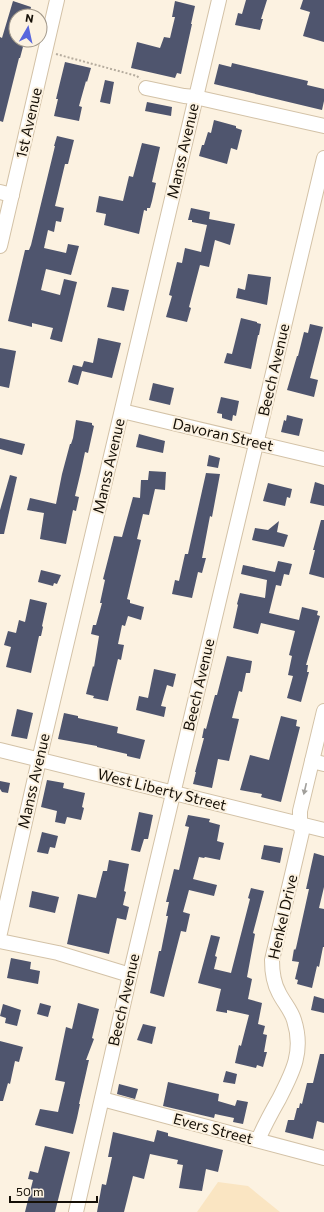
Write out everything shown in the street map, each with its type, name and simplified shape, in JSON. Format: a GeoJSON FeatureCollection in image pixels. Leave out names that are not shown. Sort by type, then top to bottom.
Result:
{"type":"FeatureCollection","features":[{"type":"Feature","properties":{"kind":"street","name":"1st Avenue"},"geometry":{"type":"LineString","coordinates":[[0,246],[6,194],[58,0]]}},
{"type":"Feature","properties":{"kind":"street","name":"Manss Avenue"},"geometry":{"type":"LineString","coordinates":[[0,933],[39,760],[219,0]]}},
{"type":"Feature","properties":{"kind":"street"},"geometry":{"type":"LineString","coordinates":[[146,88],[196,97],[324,126]]}},
{"type":"Feature","properties":{"kind":"street","name":"Beech Avenue"},"geometry":{"type":"LineString","coordinates":[[76,1212],[130,975],[324,158]]}},
{"type":"Feature","properties":{"kind":"street","name":"Davoran Street"},"geometry":{"type":"LineString","coordinates":[[122,411],[324,459]]}},
{"type":"Feature","properties":{"kind":"street","name":"Henkel Drive"},"geometry":{"type":"LineString","coordinates":[[258,1140],[292,1075],[298,1053],[298,1036],[294,1020],[278,993],[272,965],[302,832],[300,824],[300,811],[318,762],[324,711]]}},
{"type":"Feature","properties":{"kind":"street","name":"West Liberty Street"},"geometry":{"type":"LineString","coordinates":[[0,750],[324,830]]}},
{"type":"Feature","properties":{"kind":"street"},"geometry":{"type":"LineString","coordinates":[[0,942],[58,953],[130,975]]}},
{"type":"Feature","properties":{"kind":"street","name":"Evers Street"},"geometry":{"type":"LineString","coordinates":[[102,1099],[324,1158]]}},
{"type":"Feature","properties":{"kind":"path"},"geometry":{"type":"LineString","coordinates":[[45,51],[137,76],[146,88]]}},
{"type":"Feature","properties":{"kind":"shaded area"},"geometry":{"type":"Polygon","coordinates":[[[218,1182],[248,1186],[280,1212],[197,1212],[218,1182]]]}},
{"type":"Feature","properties":{"kind":"building"},"geometry":{"type":"Polygon","coordinates":[[[246,0],[267,0],[261,19],[263,19],[260,30],[235,25],[238,13],[242,14],[246,0]]]}},
{"type":"Feature","properties":{"kind":"building"},"geometry":{"type":"Polygon","coordinates":[[[303,0],[324,0],[324,42],[303,36],[310,12],[300,9],[303,0]]]}},
{"type":"Feature","properties":{"kind":"building"},"geometry":{"type":"Polygon","coordinates":[[[13,1],[31,7],[31,8],[11,8],[13,1]]]}},
{"type":"Feature","properties":{"kind":"building"},"geometry":{"type":"Polygon","coordinates":[[[175,1],[195,6],[181,74],[177,73],[175,78],[131,68],[137,42],[160,48],[164,37],[170,38],[175,17],[172,17],[175,1]]]}},
{"type":"Feature","properties":{"kind":"building"},"geometry":{"type":"Polygon","coordinates":[[[8,18],[8,48],[23,48],[3,122],[0,121],[0,37],[2,38],[8,18]]]}},
{"type":"Feature","properties":{"kind":"building"},"geometry":{"type":"Polygon","coordinates":[[[65,62],[91,68],[79,106],[82,107],[79,121],[54,116],[58,99],[56,99],[65,62]]]}},
{"type":"Feature","properties":{"kind":"building"},"geometry":{"type":"Polygon","coordinates":[[[232,63],[308,81],[307,85],[324,89],[322,110],[214,84],[219,64],[231,67],[232,63]]]}},
{"type":"Feature","properties":{"kind":"building"},"geometry":{"type":"Polygon","coordinates":[[[105,80],[114,82],[110,104],[100,102],[105,80]]]}},
{"type":"Feature","properties":{"kind":"building"},"geometry":{"type":"Polygon","coordinates":[[[147,102],[172,107],[171,116],[145,111],[147,102]]]}},
{"type":"Feature","properties":{"kind":"building"},"geometry":{"type":"Polygon","coordinates":[[[214,120],[236,126],[236,128],[242,130],[237,150],[231,148],[227,164],[199,156],[208,132],[211,133],[214,120]]]}},
{"type":"Feature","properties":{"kind":"building"},"geometry":{"type":"Polygon","coordinates":[[[57,136],[74,140],[68,164],[65,164],[55,206],[64,208],[61,222],[56,221],[54,232],[48,230],[44,248],[66,253],[68,244],[79,246],[71,275],[46,269],[41,290],[60,295],[64,279],[77,282],[62,342],[50,339],[53,328],[32,323],[32,327],[8,321],[25,250],[29,250],[31,245],[57,136]]]}},
{"type":"Feature","properties":{"kind":"building"},"geometry":{"type":"Polygon","coordinates":[[[142,143],[160,147],[152,182],[156,183],[152,201],[150,208],[147,208],[147,211],[144,210],[139,234],[104,225],[106,214],[96,212],[99,196],[123,201],[129,176],[133,177],[142,143]]]}},
{"type":"Feature","properties":{"kind":"building"},"geometry":{"type":"Polygon","coordinates":[[[191,208],[210,212],[209,219],[235,224],[230,245],[215,240],[209,267],[200,265],[189,307],[191,308],[187,322],[166,317],[172,296],[169,295],[177,262],[182,263],[185,248],[201,252],[207,225],[188,220],[191,208]]]}},
{"type":"Feature","properties":{"kind":"building"},"geometry":{"type":"Polygon","coordinates":[[[248,274],[271,277],[267,305],[236,298],[238,288],[245,290],[248,274]]]}},
{"type":"Feature","properties":{"kind":"building"},"geometry":{"type":"Polygon","coordinates":[[[112,287],[129,290],[124,311],[107,307],[112,287]]]}},
{"type":"Feature","properties":{"kind":"building"},"geometry":{"type":"Polygon","coordinates":[[[241,318],[261,324],[251,369],[224,363],[227,353],[232,354],[241,318]]]}},
{"type":"Feature","properties":{"kind":"building"},"geometry":{"type":"Polygon","coordinates":[[[310,324],[323,327],[310,378],[318,380],[314,397],[287,390],[304,332],[308,333],[310,324]]]}},
{"type":"Feature","properties":{"kind":"building"},"geometry":{"type":"Polygon","coordinates":[[[98,338],[121,343],[112,378],[82,371],[78,385],[68,382],[73,365],[82,367],[84,361],[93,363],[98,338]]]}},
{"type":"Feature","properties":{"kind":"building"},"geometry":{"type":"Polygon","coordinates":[[[0,348],[16,351],[9,388],[0,386],[0,348]]]}},
{"type":"Feature","properties":{"kind":"building"},"geometry":{"type":"Polygon","coordinates":[[[153,383],[174,388],[170,405],[149,400],[153,383]]]}},
{"type":"Feature","properties":{"kind":"building"},"geometry":{"type":"Polygon","coordinates":[[[221,397],[239,401],[236,416],[233,415],[232,421],[222,418],[222,414],[217,413],[221,397]]]}},
{"type":"Feature","properties":{"kind":"building"},"geometry":{"type":"Polygon","coordinates":[[[287,415],[303,419],[299,436],[281,432],[287,415]]]}},
{"type":"Feature","properties":{"kind":"building"},"geometry":{"type":"Polygon","coordinates":[[[76,420],[92,423],[94,426],[88,453],[85,452],[75,496],[79,497],[76,511],[73,510],[66,544],[40,539],[44,513],[27,510],[30,498],[56,504],[62,474],[73,438],[76,420]]]}},
{"type":"Feature","properties":{"kind":"building"},"geometry":{"type":"Polygon","coordinates":[[[139,434],[165,441],[163,453],[136,447],[139,434]]]}},
{"type":"Feature","properties":{"kind":"building"},"geometry":{"type":"Polygon","coordinates":[[[0,438],[25,444],[22,455],[0,449],[0,438]]]}},
{"type":"Feature","properties":{"kind":"building"},"geometry":{"type":"Polygon","coordinates":[[[209,455],[220,458],[218,468],[207,466],[209,455]]]}},
{"type":"Feature","properties":{"kind":"building"},"geometry":{"type":"Polygon","coordinates":[[[149,471],[166,472],[165,490],[155,489],[149,515],[143,514],[137,539],[141,540],[127,599],[130,600],[130,603],[144,607],[141,620],[128,616],[125,626],[122,625],[118,644],[124,645],[121,660],[118,659],[108,701],[93,698],[94,696],[86,694],[93,666],[94,667],[99,636],[91,634],[93,625],[96,625],[102,603],[100,603],[105,580],[103,579],[114,536],[122,537],[133,497],[140,498],[141,480],[148,480],[149,471]]]}},
{"type":"Feature","properties":{"kind":"building"},"geometry":{"type":"Polygon","coordinates":[[[206,473],[220,474],[202,558],[206,558],[202,573],[198,572],[192,598],[172,594],[175,580],[179,581],[185,554],[188,554],[206,473]]]}},
{"type":"Feature","properties":{"kind":"building"},"geometry":{"type":"Polygon","coordinates":[[[10,475],[17,477],[4,534],[0,534],[0,510],[10,475]]]}},
{"type":"Feature","properties":{"kind":"building"},"geometry":{"type":"Polygon","coordinates":[[[315,482],[324,485],[324,506],[310,503],[315,482]]]}},
{"type":"Feature","properties":{"kind":"building"},"geometry":{"type":"Polygon","coordinates":[[[268,483],[292,489],[290,498],[287,497],[285,506],[263,501],[268,483]]]}},
{"type":"Feature","properties":{"kind":"building"},"geometry":{"type":"Polygon","coordinates":[[[321,520],[324,520],[324,578],[309,574],[315,550],[313,550],[321,520]]]}},
{"type":"Feature","properties":{"kind":"building"},"geometry":{"type":"Polygon","coordinates":[[[279,521],[277,532],[288,535],[284,547],[252,540],[255,528],[268,530],[279,521]]]}},
{"type":"Feature","properties":{"kind":"building"},"geometry":{"type":"Polygon","coordinates":[[[278,561],[292,564],[289,575],[284,574],[281,586],[276,585],[269,613],[299,620],[302,607],[318,611],[317,615],[320,616],[306,665],[308,665],[307,672],[309,672],[301,702],[287,698],[293,676],[288,675],[292,656],[289,655],[295,631],[261,623],[258,634],[233,628],[240,593],[265,598],[267,580],[241,574],[243,565],[275,572],[278,561]]]}},
{"type":"Feature","properties":{"kind":"building"},"geometry":{"type":"Polygon","coordinates":[[[41,570],[61,575],[57,584],[54,583],[53,586],[38,582],[41,570]]]}},
{"type":"Feature","properties":{"kind":"building"},"geometry":{"type":"Polygon","coordinates":[[[30,599],[47,603],[41,636],[39,636],[31,673],[6,667],[11,647],[4,645],[8,631],[16,633],[19,620],[25,622],[30,599]]]}},
{"type":"Feature","properties":{"kind":"building"},"geometry":{"type":"Polygon","coordinates":[[[227,656],[252,661],[250,673],[246,673],[242,692],[239,691],[232,718],[239,719],[229,761],[218,759],[212,788],[193,784],[204,738],[202,738],[204,728],[206,729],[215,695],[217,695],[227,656]]]}},
{"type":"Feature","properties":{"kind":"building"},"geometry":{"type":"Polygon","coordinates":[[[154,669],[176,674],[173,687],[167,685],[161,706],[166,707],[164,717],[136,710],[139,696],[148,698],[154,669]]]}},
{"type":"Feature","properties":{"kind":"building"},"geometry":{"type":"Polygon","coordinates":[[[17,709],[33,713],[27,739],[11,736],[17,709]]]}},
{"type":"Feature","properties":{"kind":"building"},"geometry":{"type":"Polygon","coordinates":[[[64,713],[78,716],[78,718],[118,727],[117,733],[145,740],[140,759],[97,746],[58,739],[64,713]]]}},
{"type":"Feature","properties":{"kind":"building"},"geometry":{"type":"Polygon","coordinates":[[[281,716],[297,720],[296,726],[300,727],[281,802],[261,797],[262,794],[240,790],[250,755],[269,760],[281,716]]]}},
{"type":"Feature","properties":{"kind":"building"},"geometry":{"type":"Polygon","coordinates":[[[47,780],[64,783],[63,788],[85,793],[82,807],[84,808],[81,820],[67,817],[65,824],[55,822],[57,811],[41,807],[47,780]]]}},
{"type":"Feature","properties":{"kind":"building"},"geometry":{"type":"Polygon","coordinates":[[[0,781],[10,783],[8,793],[2,792],[0,789],[0,781]]]}},
{"type":"Feature","properties":{"kind":"building"},"geometry":{"type":"Polygon","coordinates":[[[139,812],[153,815],[148,839],[144,839],[140,852],[131,850],[139,812]]]}},
{"type":"Feature","properties":{"kind":"building"},"geometry":{"type":"Polygon","coordinates":[[[188,815],[210,819],[209,822],[220,825],[217,841],[224,843],[220,860],[199,857],[193,879],[217,885],[214,896],[189,890],[183,912],[190,914],[186,932],[181,931],[164,997],[150,993],[168,916],[166,916],[169,902],[166,902],[174,869],[179,870],[189,827],[185,826],[188,815]]]}},
{"type":"Feature","properties":{"kind":"building"},"geometry":{"type":"Polygon","coordinates":[[[42,832],[58,836],[55,848],[50,847],[48,854],[37,852],[42,832]]]}},
{"type":"Feature","properties":{"kind":"building"},"geometry":{"type":"Polygon","coordinates":[[[264,845],[283,848],[280,863],[261,859],[264,845]]]}},
{"type":"Feature","properties":{"kind":"building"},"geometry":{"type":"Polygon","coordinates":[[[314,853],[324,856],[324,887],[319,908],[324,909],[324,947],[319,967],[317,966],[312,988],[297,984],[298,980],[295,979],[299,962],[292,961],[309,889],[306,889],[314,853]]]}},
{"type":"Feature","properties":{"kind":"building"},"geometry":{"type":"Polygon","coordinates":[[[109,860],[129,864],[123,905],[129,907],[126,920],[117,918],[109,954],[67,944],[78,894],[96,898],[103,871],[107,871],[109,860]]]}},
{"type":"Feature","properties":{"kind":"building"},"geometry":{"type":"Polygon","coordinates":[[[251,888],[264,891],[253,933],[255,934],[247,977],[252,979],[248,999],[262,1003],[258,1024],[265,1026],[263,1034],[267,1035],[264,1052],[267,1052],[263,1067],[257,1065],[256,1068],[235,1063],[249,1015],[227,1010],[227,1013],[216,1011],[221,989],[198,983],[211,935],[220,937],[215,956],[217,957],[214,969],[231,973],[250,899],[248,898],[251,888]]]}},
{"type":"Feature","properties":{"kind":"building"},"geometry":{"type":"Polygon","coordinates":[[[32,891],[59,897],[55,913],[29,907],[32,891]]]}},
{"type":"Feature","properties":{"kind":"building"},"geometry":{"type":"Polygon","coordinates":[[[11,958],[31,962],[30,969],[40,971],[38,984],[7,978],[11,958]]]}},
{"type":"Feature","properties":{"kind":"building"},"geometry":{"type":"Polygon","coordinates":[[[314,996],[324,999],[324,1013],[311,1010],[314,996]]]}},
{"type":"Feature","properties":{"kind":"building"},"geometry":{"type":"Polygon","coordinates":[[[40,1003],[51,1006],[48,1017],[37,1014],[40,1003]]]}},
{"type":"Feature","properties":{"kind":"building"},"geometry":{"type":"Polygon","coordinates":[[[78,1003],[99,1009],[92,1038],[94,1039],[86,1060],[89,1060],[73,1134],[35,1125],[40,1109],[58,1112],[65,1082],[55,1080],[66,1027],[72,1029],[78,1003]]]}},
{"type":"Feature","properties":{"kind":"building"},"geometry":{"type":"Polygon","coordinates":[[[3,1004],[21,1010],[17,1026],[5,1023],[6,1018],[0,1016],[3,1004]]]}},
{"type":"Feature","properties":{"kind":"building"},"geometry":{"type":"Polygon","coordinates":[[[143,1024],[156,1027],[152,1044],[137,1040],[143,1024]]]}},
{"type":"Feature","properties":{"kind":"building"},"geometry":{"type":"Polygon","coordinates":[[[0,1041],[23,1047],[19,1062],[15,1061],[10,1084],[8,1083],[3,1101],[0,1101],[0,1041]]]}},
{"type":"Feature","properties":{"kind":"building"},"geometry":{"type":"Polygon","coordinates":[[[320,1054],[324,1054],[324,1123],[317,1121],[313,1139],[285,1132],[288,1120],[294,1120],[297,1108],[299,1108],[300,1103],[302,1104],[307,1083],[313,1083],[320,1054]]]}},
{"type":"Feature","properties":{"kind":"building"},"geometry":{"type":"Polygon","coordinates":[[[226,1071],[237,1074],[235,1084],[223,1082],[226,1071]]]}},
{"type":"Feature","properties":{"kind":"building"},"geometry":{"type":"Polygon","coordinates":[[[168,1082],[219,1094],[218,1101],[235,1106],[237,1100],[248,1102],[243,1124],[233,1122],[234,1118],[215,1114],[214,1118],[163,1106],[168,1082]]]}},
{"type":"Feature","properties":{"kind":"building"},"geometry":{"type":"Polygon","coordinates":[[[119,1084],[138,1089],[135,1099],[117,1094],[119,1084]]]}},
{"type":"Feature","properties":{"kind":"building"},"geometry":{"type":"Polygon","coordinates":[[[157,1130],[168,1133],[168,1136],[223,1150],[218,1172],[206,1169],[202,1191],[179,1188],[183,1165],[177,1164],[178,1160],[150,1154],[144,1179],[133,1176],[124,1212],[97,1212],[102,1184],[106,1185],[112,1157],[108,1157],[113,1132],[154,1142],[157,1130]]]}},
{"type":"Feature","properties":{"kind":"building"},"geometry":{"type":"Polygon","coordinates":[[[45,1146],[70,1152],[55,1212],[25,1212],[33,1180],[28,1179],[30,1171],[38,1173],[45,1146]]]}}]}
